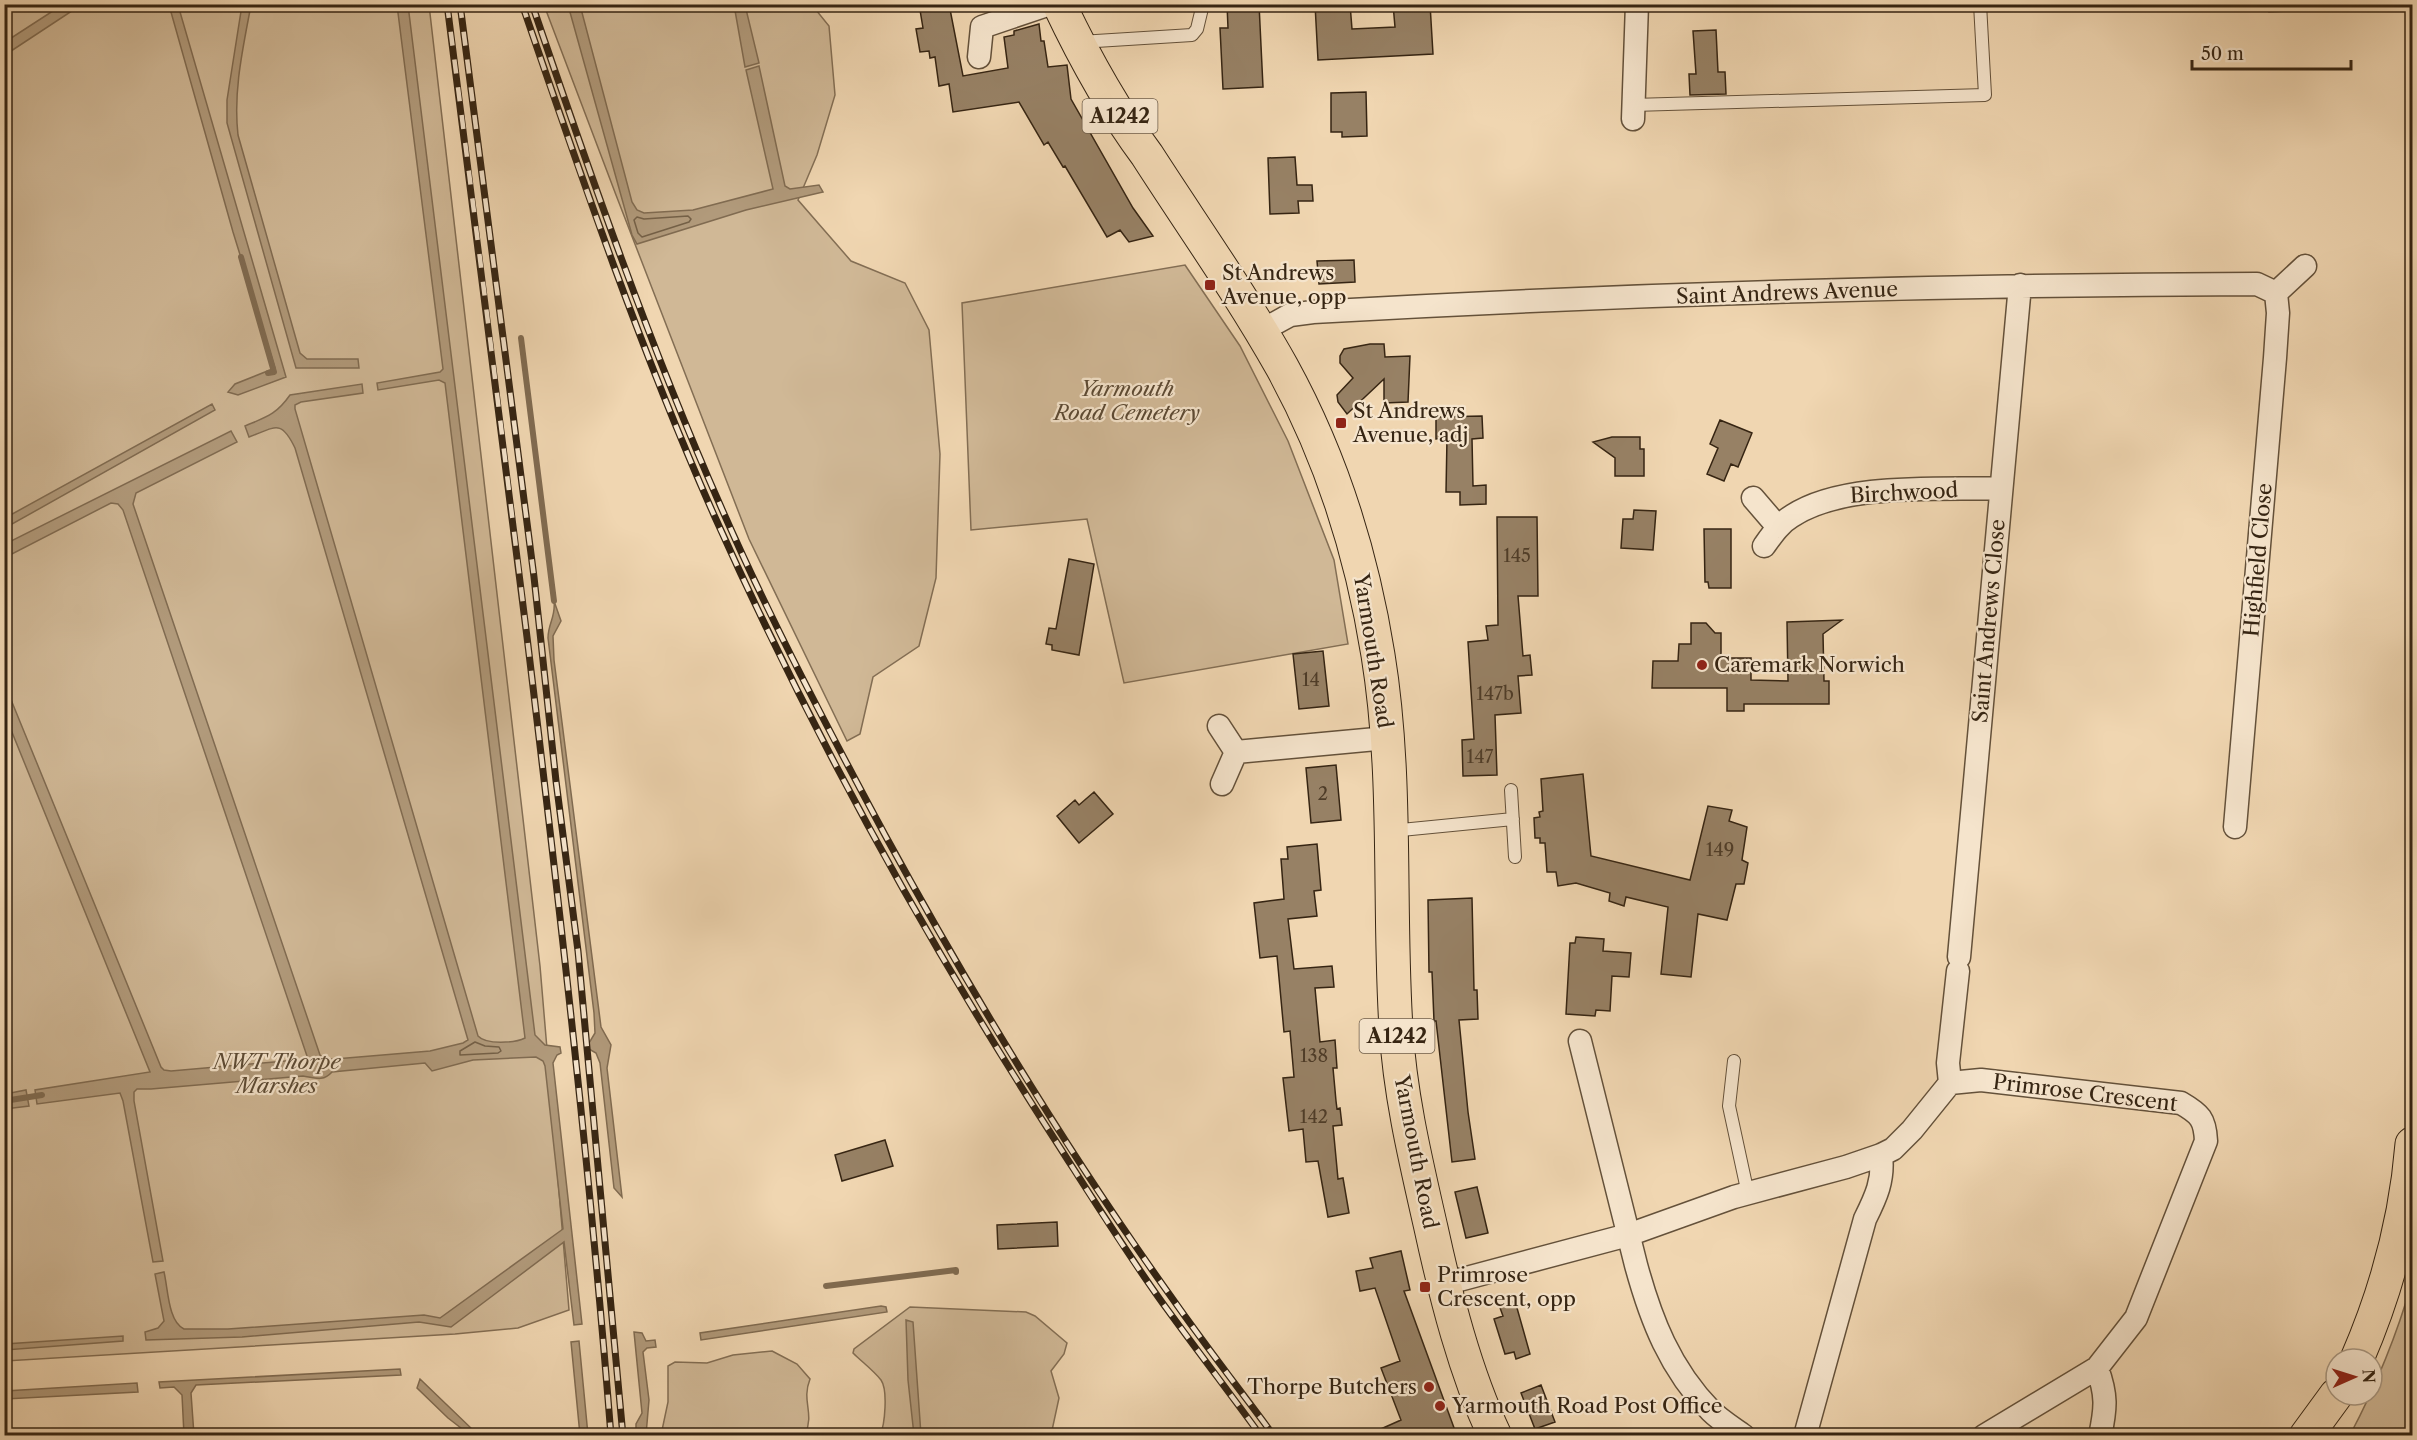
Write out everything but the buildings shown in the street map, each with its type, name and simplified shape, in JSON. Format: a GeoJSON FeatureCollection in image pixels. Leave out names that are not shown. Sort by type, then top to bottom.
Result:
{"type":"FeatureCollection","features":[{"type":"Feature","properties":{"kind":"main road","name":"Yarmouth Road"},"geometry":{"type":"LineString","coordinates":[[1059,4],[1077,42],[1127,128],[1147,155],[1261,331],[1283,370],[1333,481],[1353,539],[1378,652],[1387,738],[1396,1029],[1402,1091],[1413,1155],[1444,1284],[1466,1356],[1495,1436]]}},
{"type":"Feature","properties":{"kind":"main road"},"geometry":{"type":"LineString","coordinates":[[2362,1347],[2373,1323],[2390,1271],[2402,1221],[2412,1144]]}},
{"type":"Feature","properties":{"kind":"main road"},"geometry":{"type":"LineString","coordinates":[[2320,1434],[2331,1407]]}},
{"type":"Feature","properties":{"kind":"main road"},"geometry":{"type":"LineString","coordinates":[[2320,1434],[2335,1407]]}},
{"type":"Feature","properties":{"kind":"street"},"geometry":{"type":"LineString","coordinates":[[979,57],[975,25],[1050,4]]}},
{"type":"Feature","properties":{"kind":"street"},"geometry":{"type":"LineString","coordinates":[[1633,112],[1637,4]]}},
{"type":"Feature","properties":{"kind":"street"},"geometry":{"type":"LineString","coordinates":[[2276,293],[2305,266]]}},
{"type":"Feature","properties":{"kind":"street","name":"Saint Andrews Avenue"},"geometry":{"type":"LineString","coordinates":[[1261,331],[1290,315],[1313,312],[1484,302],[2020,285],[2258,284],[2276,293]]}},
{"type":"Feature","properties":{"kind":"street","name":"Saint Andrews Close"},"geometry":{"type":"LineString","coordinates":[[1950,1083],[1948,1063],[2020,285]]}},
{"type":"Feature","properties":{"kind":"street","name":"Highfield Close"},"geometry":{"type":"LineString","coordinates":[[2235,827],[2276,358],[2278,313],[2276,293]]}},
{"type":"Feature","properties":{"kind":"street","name":"Birchwood"},"geometry":{"type":"LineString","coordinates":[[1764,546],[1778,527],[1792,516],[1814,504],[1845,495],[1882,491],[2001,488]]}},
{"type":"Feature","properties":{"kind":"street"},"geometry":{"type":"LineString","coordinates":[[1753,498],[1778,527]]}},
{"type":"Feature","properties":{"kind":"street"},"geometry":{"type":"LineString","coordinates":[[1219,726],[1236,752]]}},
{"type":"Feature","properties":{"kind":"street"},"geometry":{"type":"LineString","coordinates":[[1236,752],[1387,738]]}},
{"type":"Feature","properties":{"kind":"street"},"geometry":{"type":"LineString","coordinates":[[1222,784],[1236,752]]}},
{"type":"Feature","properties":{"kind":"street"},"geometry":{"type":"LineString","coordinates":[[1580,1041],[1645,1298],[1664,1347],[1686,1382],[1712,1413],[1744,1436]]}},
{"type":"Feature","properties":{"kind":"street","name":"Primrose Crescent"},"geometry":{"type":"LineString","coordinates":[[1950,1083],[1981,1080],[2181,1103],[2195,1111],[2206,1124],[2206,1141],[2136,1318],[2097,1368],[1984,1436]]}},
{"type":"Feature","properties":{"kind":"street"},"geometry":{"type":"LineString","coordinates":[[1444,1284],[1628,1235],[1748,1194],[1881,1155],[1893,1149],[1912,1130],[1950,1083]]}},
{"type":"Feature","properties":{"kind":"street"},"geometry":{"type":"LineString","coordinates":[[1805,1436],[1865,1219],[1880,1187],[1883,1170],[1881,1155]]}},
{"type":"Feature","properties":{"kind":"street"},"geometry":{"type":"LineString","coordinates":[[2097,1368],[2104,1386],[2106,1407],[2100,1436]]}},
{"type":"Feature","properties":{"kind":"lane"},"geometry":{"type":"LineString","coordinates":[[1077,42],[1192,35],[1197,29],[1203,4]]}},
{"type":"Feature","properties":{"kind":"lane"},"geometry":{"type":"LineString","coordinates":[[1633,112],[1985,95],[1980,4]]}},
{"type":"Feature","properties":{"kind":"lane"},"geometry":{"type":"LineString","coordinates":[[1511,790],[1515,857]]}},
{"type":"Feature","properties":{"kind":"lane"},"geometry":{"type":"LineString","coordinates":[[1390,831],[1513,819]]}},
{"type":"Feature","properties":{"kind":"lane"},"geometry":{"type":"LineString","coordinates":[[1734,1061],[1729,1106],[1748,1194]]}},
{"type":"Feature","properties":{"kind":"green space","name":"NWT Thorpe Marshes"},"geometry":{"type":"Polygon","coordinates":[[[5,5],[429,5],[540,966],[569,1310],[518,1328],[455,1334],[5,1361],[5,5]]]}},
{"type":"Feature","properties":{"kind":"green space"},"geometry":{"type":"Polygon","coordinates":[[[544,5],[812,5],[829,26],[835,95],[817,155],[798,200],[851,261],[905,283],[929,330],[940,454],[936,578],[919,646],[873,677],[860,734],[847,741],[749,539],[544,5]]]}},
{"type":"Feature","properties":{"kind":"green space"},"geometry":{"type":"Polygon","coordinates":[[[2269,5],[2355,5],[2355,7],[2269,12],[2269,5]]]}},
{"type":"Feature","properties":{"kind":"green space","name":"Yarmouth Road Cemetery"},"geometry":{"type":"Polygon","coordinates":[[[1185,265],[1240,346],[1288,441],[1334,560],[1348,644],[1124,683],[1087,519],[971,530],[962,303],[1185,265]]]}},
{"type":"Feature","properties":{"kind":"green space"},"geometry":{"type":"Polygon","coordinates":[[[2412,1282],[2412,1435],[2350,1435],[2364,1407],[2384,1407],[2384,1362],[2412,1282]]]}},
{"type":"Feature","properties":{"kind":"green space"},"geometry":{"type":"Polygon","coordinates":[[[910,1307],[1026,1312],[1035,1316],[1067,1343],[1064,1354],[1051,1371],[1059,1398],[1051,1435],[880,1435],[885,1408],[885,1391],[878,1376],[853,1353],[854,1349],[910,1307]]]}},
{"type":"Feature","properties":{"kind":"green space"},"geometry":{"type":"Polygon","coordinates":[[[772,1351],[797,1364],[810,1379],[807,1394],[809,1420],[805,1435],[661,1435],[668,1402],[668,1366],[675,1362],[707,1363],[733,1355],[772,1351]]]}},
{"type":"Feature","properties":{"kind":"water"},"geometry":{"type":"Polygon","coordinates":[[[62,5],[81,5],[5,55],[5,42],[62,5]]]}},
{"type":"Feature","properties":{"kind":"water"},"geometry":{"type":"Polygon","coordinates":[[[169,5],[178,5],[286,377],[238,395],[228,392],[235,384],[275,368],[233,232],[169,5]]]}},
{"type":"Feature","properties":{"kind":"water"},"geometry":{"type":"Polygon","coordinates":[[[242,5],[251,5],[238,86],[238,135],[300,353],[307,359],[358,359],[359,368],[296,368],[227,123],[227,100],[242,5]]]}},
{"type":"Feature","properties":{"kind":"water"},"geometry":{"type":"Polygon","coordinates":[[[397,5],[408,5],[535,1035],[545,1045],[560,1047],[561,1053],[557,1055],[553,1063],[582,1324],[574,1325],[564,1242],[451,1327],[419,1322],[242,1337],[146,1340],[145,1332],[158,1328],[164,1321],[155,1274],[164,1272],[169,1304],[175,1319],[184,1329],[228,1329],[424,1315],[440,1318],[563,1229],[545,1066],[543,1061],[536,1057],[473,1060],[432,1071],[425,1063],[332,1072],[319,1078],[303,1076],[137,1089],[134,1092],[134,1101],[163,1261],[153,1262],[120,1093],[37,1104],[35,1090],[150,1072],[5,715],[5,685],[161,1067],[171,1071],[308,1059],[123,510],[118,504],[111,503],[10,555],[5,544],[231,431],[237,442],[136,493],[133,504],[320,1055],[325,1059],[335,1059],[430,1051],[468,1040],[295,448],[281,429],[272,428],[249,437],[245,426],[265,418],[290,395],[362,384],[363,393],[301,402],[295,405],[295,409],[478,1036],[487,1041],[501,1042],[525,1038],[445,383],[439,380],[378,390],[377,383],[440,372],[443,369],[397,5]]]}},
{"type":"Feature","properties":{"kind":"water"},"geometry":{"type":"Polygon","coordinates":[[[568,5],[580,5],[632,202],[637,210],[644,213],[693,210],[773,189],[746,70],[759,66],[785,186],[790,189],[819,185],[823,192],[746,210],[637,244],[632,235],[568,5]]]}},
{"type":"Feature","properties":{"kind":"water"},"geometry":{"type":"Polygon","coordinates":[[[734,5],[745,5],[759,63],[745,67],[734,5]]]}},
{"type":"Feature","properties":{"kind":"water"},"geometry":{"type":"Polygon","coordinates":[[[212,404],[215,410],[5,528],[5,518],[212,404]]]}},
{"type":"Feature","properties":{"kind":"water"},"geometry":{"type":"Polygon","coordinates":[[[554,601],[561,621],[553,636],[554,660],[601,1027],[611,1045],[607,1068],[622,1197],[614,1188],[600,1063],[596,1053],[589,1049],[589,1043],[595,1033],[594,1013],[548,638],[554,601]]]}},
{"type":"Feature","properties":{"kind":"water"},"geometry":{"type":"Polygon","coordinates":[[[26,1090],[29,1106],[5,1109],[5,1094],[26,1090]]]}},
{"type":"Feature","properties":{"kind":"water"},"geometry":{"type":"Polygon","coordinates":[[[886,1307],[887,1312],[701,1340],[700,1333],[886,1307]]]}},
{"type":"Feature","properties":{"kind":"water"},"geometry":{"type":"Polygon","coordinates":[[[906,1320],[913,1322],[921,1435],[914,1435],[908,1380],[906,1320]]]}},
{"type":"Feature","properties":{"kind":"water"},"geometry":{"type":"Polygon","coordinates":[[[634,1332],[642,1333],[646,1341],[655,1340],[656,1347],[647,1348],[643,1352],[649,1400],[646,1435],[636,1435],[636,1424],[642,1413],[634,1332]]]}},
{"type":"Feature","properties":{"kind":"water"},"geometry":{"type":"Polygon","coordinates":[[[123,1336],[123,1341],[5,1350],[5,1344],[123,1336]]]}},
{"type":"Feature","properties":{"kind":"water"},"geometry":{"type":"Polygon","coordinates":[[[579,1341],[588,1435],[580,1435],[571,1342],[579,1341]]]}},
{"type":"Feature","properties":{"kind":"water"},"geometry":{"type":"Polygon","coordinates":[[[400,1369],[401,1375],[196,1385],[191,1393],[194,1435],[184,1435],[182,1395],[174,1387],[160,1388],[159,1382],[400,1369]]]}},
{"type":"Feature","properties":{"kind":"water"},"geometry":{"type":"Polygon","coordinates":[[[420,1379],[481,1435],[470,1435],[448,1418],[417,1388],[420,1379]]]}},
{"type":"Feature","properties":{"kind":"water"},"geometry":{"type":"Polygon","coordinates":[[[137,1383],[138,1392],[5,1399],[5,1391],[137,1383]]]}},
{"type":"Feature","properties":{"kind":"waterway"},"geometry":{"type":"LineString","coordinates":[[241,257],[274,372],[268,373]]}},
{"type":"Feature","properties":{"kind":"waterway"},"geometry":{"type":"LineString","coordinates":[[521,338],[554,601]]}},
{"type":"Feature","properties":{"kind":"waterway"},"geometry":{"type":"LineString","coordinates":[[4,1101],[42,1095]]}},
{"type":"Feature","properties":{"kind":"waterway"},"geometry":{"type":"LineString","coordinates":[[826,1286],[956,1270],[956,1272]]}},
{"type":"Feature","properties":{"kind":"railway"},"geometry":{"type":"LineString","coordinates":[[447,4],[562,936],[594,1235],[611,1436]]}},
{"type":"Feature","properties":{"kind":"railway"},"geometry":{"type":"LineString","coordinates":[[460,4],[534,577],[556,781],[578,951],[623,1436]]}},
{"type":"Feature","properties":{"kind":"railway"},"geometry":{"type":"LineString","coordinates":[[522,4],[612,262],[661,389],[750,594],[828,751],[912,904],[1001,1055],[1149,1283],[1261,1436]]}},
{"type":"Feature","properties":{"kind":"railway"},"geometry":{"type":"LineString","coordinates":[[532,4],[598,195],[669,384],[740,549],[779,632],[885,835],[1021,1071],[1133,1242],[1274,1436]]}},
{"type":"Feature","properties":{"kind":"place","name":"St Andrews Avenue, opp"},"geometry":{"type":"Point","coordinates":[1210,285]}},
{"type":"Feature","properties":{"kind":"place","name":"St Andrews Avenue, adj"},"geometry":{"type":"Point","coordinates":[1341,423]}},
{"type":"Feature","properties":{"kind":"place","name":"Caremark Norwich"},"geometry":{"type":"Point","coordinates":[1702,665]}},
{"type":"Feature","properties":{"kind":"place","name":"Primrose Crescent, opp"},"geometry":{"type":"Point","coordinates":[1425,1287]}},
{"type":"Feature","properties":{"kind":"place","name":"Thorpe Butchers"},"geometry":{"type":"Point","coordinates":[1429,1387]}},
{"type":"Feature","properties":{"kind":"place","name":"Yarmouth Road Post Office"},"geometry":{"type":"Point","coordinates":[1440,1406]}}]}
